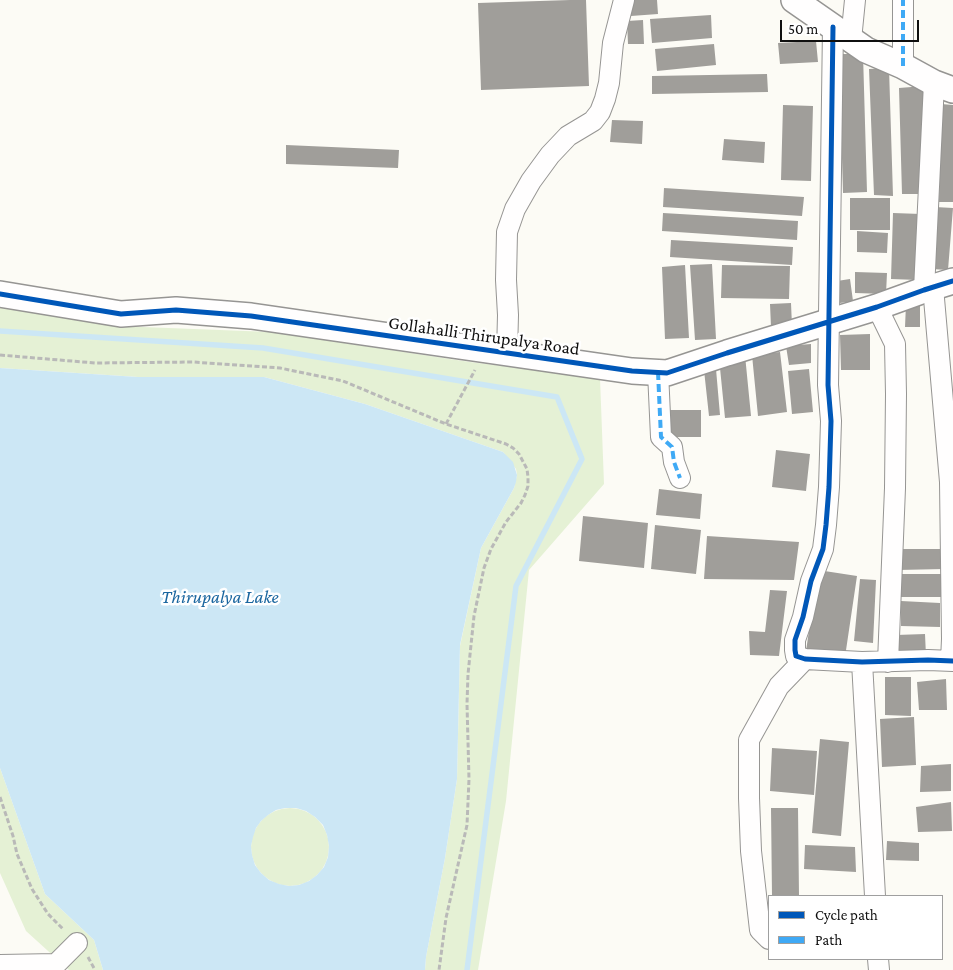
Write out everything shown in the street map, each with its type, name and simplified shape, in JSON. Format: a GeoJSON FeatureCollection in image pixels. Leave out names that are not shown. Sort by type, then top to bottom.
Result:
{"type":"FeatureCollection","features":[{"type":"Feature","properties":{"kind":"street"},"geometry":{"type":"LineString","coordinates":[[496,351],[508,315],[506,280],[507,232],[512,217],[531,181],[550,155],[568,136],[592,121],[600,112],[609,83],[613,43],[624,0]]}},
{"type":"Feature","properties":{"kind":"street"},"geometry":{"type":"LineString","coordinates":[[794,0],[842,34],[866,50],[943,86],[937,286],[950,482],[952,662],[928,660],[862,662],[805,659],[796,656],[794,640],[803,617],[811,581],[823,549],[826,525],[829,487],[830,421],[828,385],[829,322],[842,34],[855,0]]}},
{"type":"Feature","properties":{"kind":"street"},"geometry":{"type":"LineString","coordinates":[[903,0],[903,66]]}},
{"type":"Feature","properties":{"kind":"street","name":"Gollahalli Thirupalya Road"},"geometry":{"type":"LineString","coordinates":[[0,294],[121,314],[176,310],[234,315],[632,371],[667,373],[877,307],[937,286]]}},
{"type":"Feature","properties":{"kind":"street"},"geometry":{"type":"LineString","coordinates":[[877,307],[895,344],[895,488],[888,662]]}},
{"type":"Feature","properties":{"kind":"street"},"geometry":{"type":"LineString","coordinates":[[658,372],[660,437],[672,447],[674,462],[680,478]]}},
{"type":"Feature","properties":{"kind":"street"},"geometry":{"type":"LineString","coordinates":[[768,938],[760,930],[751,851],[749,740],[779,686],[805,659]]}},
{"type":"Feature","properties":{"kind":"street"},"geometry":{"type":"LineString","coordinates":[[862,662],[875,895]]}},
{"type":"Feature","properties":{"kind":"street"},"geometry":{"type":"LineString","coordinates":[[0,965],[56,964],[77,943]]}},
{"type":"Feature","properties":{"kind":"path"},"geometry":{"type":"LineString","coordinates":[[446,424],[496,351]]}},
{"type":"Feature","properties":{"kind":"path"},"geometry":{"type":"LineString","coordinates":[[0,355],[95,363],[193,362],[280,368],[342,381],[446,424],[506,444],[519,454],[527,468],[528,486],[521,503],[506,522],[491,549],[484,568],[474,616],[467,681],[469,779],[467,825],[446,918],[440,970]]}},
{"type":"Feature","properties":{"kind":"path"},"geometry":{"type":"LineString","coordinates":[[0,797],[18,854],[32,889],[48,914],[83,950],[95,970]]}},
{"type":"Feature","properties":{"kind":"green space"},"geometry":{"type":"Polygon","coordinates":[[[0,306],[117,326],[271,332],[470,362],[600,378],[604,484],[529,570],[506,801],[478,970],[425,970],[457,779],[460,646],[481,548],[514,488],[517,475],[516,469],[503,452],[365,404],[264,377],[138,377],[0,368],[0,306]]]}},
{"type":"Feature","properties":{"kind":"green space"},"geometry":{"type":"Polygon","coordinates":[[[0,768],[45,894],[94,940],[103,970],[69,970],[26,931],[0,873],[0,768]]]}},
{"type":"Feature","properties":{"kind":"green space"},"geometry":{"type":"Polygon","coordinates":[[[290,808],[305,811],[322,825],[326,832],[329,847],[326,862],[312,879],[305,883],[290,886],[275,883],[258,869],[254,862],[251,847],[254,832],[268,815],[275,811],[290,808]]]}},
{"type":"Feature","properties":{"kind":"water","name":"Thirupalya Lake"},"geometry":{"type":"Polygon","coordinates":[[[0,368],[138,377],[264,377],[365,404],[503,452],[513,462],[517,475],[516,482],[481,548],[460,645],[457,779],[425,970],[103,970],[94,940],[45,894],[0,768],[0,368]],[[296,808],[276,810],[268,815],[256,828],[251,846],[255,865],[261,873],[269,880],[289,886],[299,885],[317,875],[324,867],[328,857],[329,846],[323,825],[306,811],[296,808]]]}},
{"type":"Feature","properties":{"kind":"building"},"geometry":{"type":"Polygon","coordinates":[[[586,0],[589,86],[481,90],[478,3],[586,0]]]}},
{"type":"Feature","properties":{"kind":"building"},"geometry":{"type":"Polygon","coordinates":[[[630,0],[657,0],[658,14],[631,16],[630,0]]]}},
{"type":"Feature","properties":{"kind":"building"},"geometry":{"type":"Polygon","coordinates":[[[711,15],[712,38],[652,43],[650,19],[711,15]]]}},
{"type":"Feature","properties":{"kind":"building"},"geometry":{"type":"Polygon","coordinates":[[[643,20],[644,44],[628,44],[627,21],[643,20]]]}},
{"type":"Feature","properties":{"kind":"building"},"geometry":{"type":"Polygon","coordinates":[[[816,41],[818,62],[780,64],[778,43],[816,41]]]}},
{"type":"Feature","properties":{"kind":"building"},"geometry":{"type":"Polygon","coordinates":[[[714,44],[716,65],[657,71],[655,49],[714,44]]]}},
{"type":"Feature","properties":{"kind":"building"},"geometry":{"type":"Polygon","coordinates":[[[839,54],[863,54],[867,192],[843,193],[839,54]]]}},
{"type":"Feature","properties":{"kind":"building"},"geometry":{"type":"Polygon","coordinates":[[[889,68],[893,196],[874,195],[869,69],[889,68]]]}},
{"type":"Feature","properties":{"kind":"building"},"geometry":{"type":"Polygon","coordinates":[[[767,74],[768,92],[652,94],[652,76],[767,74]]]}},
{"type":"Feature","properties":{"kind":"building"},"geometry":{"type":"Polygon","coordinates":[[[924,86],[922,194],[902,194],[899,88],[924,86]]]}},
{"type":"Feature","properties":{"kind":"building"},"geometry":{"type":"Polygon","coordinates":[[[941,104],[953,105],[953,202],[939,202],[941,104]]]}},
{"type":"Feature","properties":{"kind":"building"},"geometry":{"type":"Polygon","coordinates":[[[783,105],[813,106],[811,181],[781,180],[783,105]]]}},
{"type":"Feature","properties":{"kind":"building"},"geometry":{"type":"Polygon","coordinates":[[[612,120],[643,121],[642,144],[610,142],[612,120]]]}},
{"type":"Feature","properties":{"kind":"building"},"geometry":{"type":"Polygon","coordinates":[[[724,139],[765,142],[764,163],[722,160],[724,139]]]}},
{"type":"Feature","properties":{"kind":"building"},"geometry":{"type":"Polygon","coordinates":[[[286,145],[399,150],[398,168],[286,164],[286,145]]]}},
{"type":"Feature","properties":{"kind":"building"},"geometry":{"type":"Polygon","coordinates":[[[664,188],[804,197],[802,216],[663,207],[664,188]]]}},
{"type":"Feature","properties":{"kind":"building"},"geometry":{"type":"Polygon","coordinates":[[[850,198],[890,198],[890,230],[850,230],[850,198]]]}},
{"type":"Feature","properties":{"kind":"building"},"geometry":{"type":"Polygon","coordinates":[[[935,207],[953,208],[948,270],[931,269],[935,207]]]}},
{"type":"Feature","properties":{"kind":"building"},"geometry":{"type":"Polygon","coordinates":[[[663,213],[798,221],[797,240],[662,231],[663,213]]]}},
{"type":"Feature","properties":{"kind":"building"},"geometry":{"type":"Polygon","coordinates":[[[893,213],[921,214],[918,280],[891,279],[893,213]]]}},
{"type":"Feature","properties":{"kind":"building"},"geometry":{"type":"Polygon","coordinates":[[[857,231],[888,233],[887,253],[857,252],[857,231]]]}},
{"type":"Feature","properties":{"kind":"building"},"geometry":{"type":"Polygon","coordinates":[[[671,240],[793,247],[792,265],[670,257],[671,240]]]}},
{"type":"Feature","properties":{"kind":"building"},"geometry":{"type":"Polygon","coordinates":[[[712,264],[716,339],[695,340],[690,265],[712,264]]]}},
{"type":"Feature","properties":{"kind":"building"},"geometry":{"type":"Polygon","coordinates":[[[685,265],[689,338],[665,339],[662,267],[685,265]]]}},
{"type":"Feature","properties":{"kind":"building"},"geometry":{"type":"Polygon","coordinates":[[[722,265],[790,266],[789,299],[721,298],[722,265]]]}},
{"type":"Feature","properties":{"kind":"building"},"geometry":{"type":"Polygon","coordinates":[[[855,272],[887,273],[886,294],[855,293],[855,272]]]}},
{"type":"Feature","properties":{"kind":"building"},"geometry":{"type":"Polygon","coordinates":[[[850,279],[853,301],[840,303],[837,281],[850,279]]]}},
{"type":"Feature","properties":{"kind":"building"},"geometry":{"type":"Polygon","coordinates":[[[791,303],[792,326],[771,327],[770,304],[791,303]]]}},
{"type":"Feature","properties":{"kind":"building"},"geometry":{"type":"Polygon","coordinates":[[[906,304],[920,304],[920,327],[905,327],[906,304]]]}},
{"type":"Feature","properties":{"kind":"building"},"geometry":{"type":"Polygon","coordinates":[[[870,334],[870,370],[841,370],[840,335],[870,334]]]}},
{"type":"Feature","properties":{"kind":"building"},"geometry":{"type":"Polygon","coordinates":[[[811,344],[811,363],[789,365],[786,346],[811,344]]]}},
{"type":"Feature","properties":{"kind":"building"},"geometry":{"type":"Polygon","coordinates":[[[780,352],[787,412],[758,416],[752,355],[780,352]]]}},
{"type":"Feature","properties":{"kind":"building"},"geometry":{"type":"Polygon","coordinates":[[[745,355],[751,416],[725,418],[719,358],[745,355]]]}},
{"type":"Feature","properties":{"kind":"building"},"geometry":{"type":"Polygon","coordinates":[[[716,369],[720,415],[709,416],[704,370],[716,369]]]}},
{"type":"Feature","properties":{"kind":"building"},"geometry":{"type":"Polygon","coordinates":[[[809,369],[813,412],[792,414],[788,371],[809,369]]]}},
{"type":"Feature","properties":{"kind":"building"},"geometry":{"type":"Polygon","coordinates":[[[665,410],[701,410],[701,437],[664,437],[665,410]]]}},
{"type":"Feature","properties":{"kind":"building"},"geometry":{"type":"Polygon","coordinates":[[[776,450],[810,454],[806,491],[772,487],[776,450]]]}},
{"type":"Feature","properties":{"kind":"building"},"geometry":{"type":"Polygon","coordinates":[[[659,489],[702,494],[700,519],[656,515],[659,489]]]}},
{"type":"Feature","properties":{"kind":"building"},"geometry":{"type":"Polygon","coordinates":[[[583,516],[648,523],[644,568],[579,561],[583,516]]]}},
{"type":"Feature","properties":{"kind":"building"},"geometry":{"type":"Polygon","coordinates":[[[655,525],[701,530],[696,574],[651,569],[655,525]]]}},
{"type":"Feature","properties":{"kind":"building"},"geometry":{"type":"Polygon","coordinates":[[[707,536],[799,542],[794,580],[704,579],[707,536]]]}},
{"type":"Feature","properties":{"kind":"building"},"geometry":{"type":"Polygon","coordinates":[[[898,549],[943,549],[944,569],[898,570],[898,549]]]}},
{"type":"Feature","properties":{"kind":"building"},"geometry":{"type":"Polygon","coordinates":[[[818,570],[857,576],[845,657],[806,651],[818,570]]]}},
{"type":"Feature","properties":{"kind":"building"},"geometry":{"type":"Polygon","coordinates":[[[901,574],[942,574],[942,597],[901,597],[901,574]]]}},
{"type":"Feature","properties":{"kind":"building"},"geometry":{"type":"Polygon","coordinates":[[[860,579],[876,580],[873,643],[854,641],[860,579]]]}},
{"type":"Feature","properties":{"kind":"building"},"geometry":{"type":"Polygon","coordinates":[[[770,590],[787,591],[779,656],[750,655],[749,631],[765,632],[770,590]]]}},
{"type":"Feature","properties":{"kind":"building"},"geometry":{"type":"Polygon","coordinates":[[[901,601],[940,603],[940,627],[901,626],[901,601]]]}},
{"type":"Feature","properties":{"kind":"building"},"geometry":{"type":"Polygon","coordinates":[[[925,634],[926,656],[896,659],[896,635],[925,634]]]}},
{"type":"Feature","properties":{"kind":"building"},"geometry":{"type":"Polygon","coordinates":[[[885,677],[911,677],[911,716],[885,715],[885,677]]]}},
{"type":"Feature","properties":{"kind":"building"},"geometry":{"type":"Polygon","coordinates":[[[946,679],[947,710],[919,710],[917,682],[946,679]]]}},
{"type":"Feature","properties":{"kind":"building"},"geometry":{"type":"Polygon","coordinates":[[[914,717],[916,765],[882,767],[880,719],[914,717]]]}},
{"type":"Feature","properties":{"kind":"building"},"geometry":{"type":"Polygon","coordinates":[[[820,739],[849,742],[841,836],[812,833],[820,739]]]}},
{"type":"Feature","properties":{"kind":"building"},"geometry":{"type":"Polygon","coordinates":[[[772,748],[817,751],[814,795],[770,791],[772,748]]]}},
{"type":"Feature","properties":{"kind":"building"},"geometry":{"type":"Polygon","coordinates":[[[951,764],[951,791],[920,792],[921,766],[951,764]]]}},
{"type":"Feature","properties":{"kind":"building"},"geometry":{"type":"Polygon","coordinates":[[[951,802],[952,831],[918,832],[916,807],[951,802]]]}},
{"type":"Feature","properties":{"kind":"building"},"geometry":{"type":"Polygon","coordinates":[[[771,808],[798,808],[799,895],[772,895],[771,808]]]}},
{"type":"Feature","properties":{"kind":"building"},"geometry":{"type":"Polygon","coordinates":[[[887,841],[919,843],[919,861],[886,860],[887,841]]]}},
{"type":"Feature","properties":{"kind":"building"},"geometry":{"type":"Polygon","coordinates":[[[805,845],[855,847],[856,872],[804,869],[805,845]]]}},
{"type":"Feature","properties":{"kind":"waterway"},"geometry":{"type":"LineString","coordinates":[[0,331],[263,348],[557,397],[582,459],[516,586],[467,970]]}},
{"type":"Feature","properties":{"kind":"marked path"},"geometry":{"type":"LineString","coordinates":[[903,0],[903,66]]}},
{"type":"Feature","properties":{"kind":"marked path"},"geometry":{"type":"LineString","coordinates":[[658,372],[661,437],[672,447],[674,462],[680,478]]}},
{"type":"Feature","properties":{"kind":"cycle path"},"geometry":{"type":"LineString","coordinates":[[833,27],[828,385],[831,421],[829,487],[823,549],[811,581],[803,617],[795,640],[796,656],[805,659],[862,662],[953,661]]}},
{"type":"Feature","properties":{"kind":"cycle path"},"geometry":{"type":"LineString","coordinates":[[0,294],[121,314],[176,310],[251,316],[632,371],[667,373],[953,281]]}}]}
